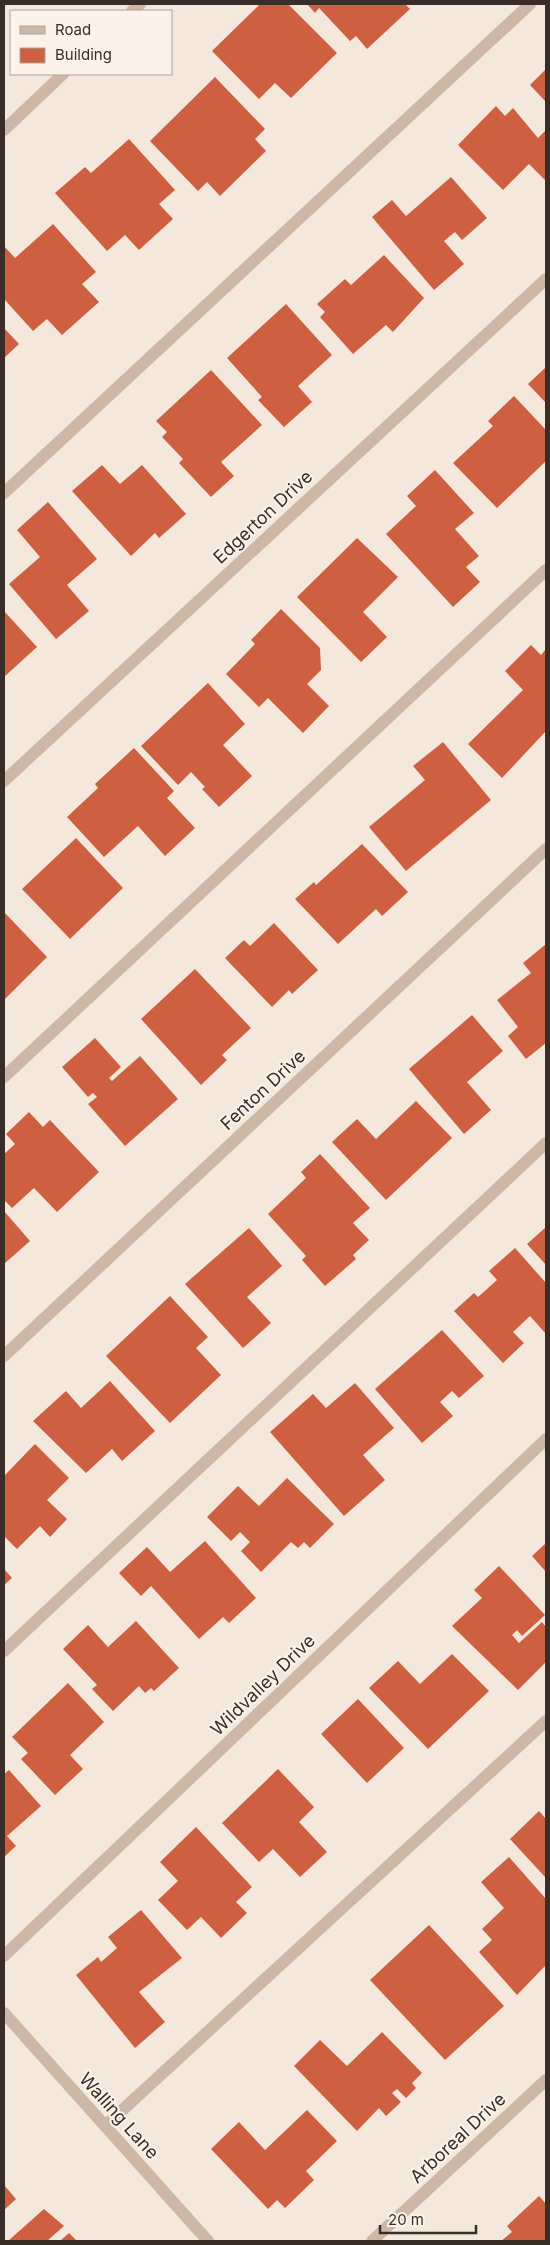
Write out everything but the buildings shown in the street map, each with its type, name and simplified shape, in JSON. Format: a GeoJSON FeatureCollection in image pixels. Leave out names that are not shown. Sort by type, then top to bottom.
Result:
{"type":"FeatureCollection","features":[{"type":"Feature","properties":{"kind":"street"},"geometry":{"type":"LineString","coordinates":[[4,494],[530,4]]}},
{"type":"Feature","properties":{"kind":"street"},"geometry":{"type":"LineString","coordinates":[[4,130],[62,75]]}},
{"type":"Feature","properties":{"kind":"street","name":"Edgerton Drive"},"geometry":{"type":"LineString","coordinates":[[4,782],[546,279]]}},
{"type":"Feature","properties":{"kind":"street"},"geometry":{"type":"LineString","coordinates":[[4,1077],[546,570]]}},
{"type":"Feature","properties":{"kind":"street","name":"Fenton Drive"},"geometry":{"type":"LineString","coordinates":[[4,1356],[546,849]]}},
{"type":"Feature","properties":{"kind":"street"},"geometry":{"type":"LineString","coordinates":[[4,1652],[546,1143]]}},
{"type":"Feature","properties":{"kind":"street","name":"Wildvalley Drive"},"geometry":{"type":"LineString","coordinates":[[4,1956],[546,1439]]}},
{"type":"Feature","properties":{"kind":"street"},"geometry":{"type":"LineString","coordinates":[[105,2126],[546,1721]]}},
{"type":"Feature","properties":{"kind":"street","name":"Walling Lane"},"geometry":{"type":"LineString","coordinates":[[4,2013],[208,2241]]}},
{"type":"Feature","properties":{"kind":"street","name":"Arboreal Drive"},"geometry":{"type":"LineString","coordinates":[[372,2241],[546,2080]]}}]}
